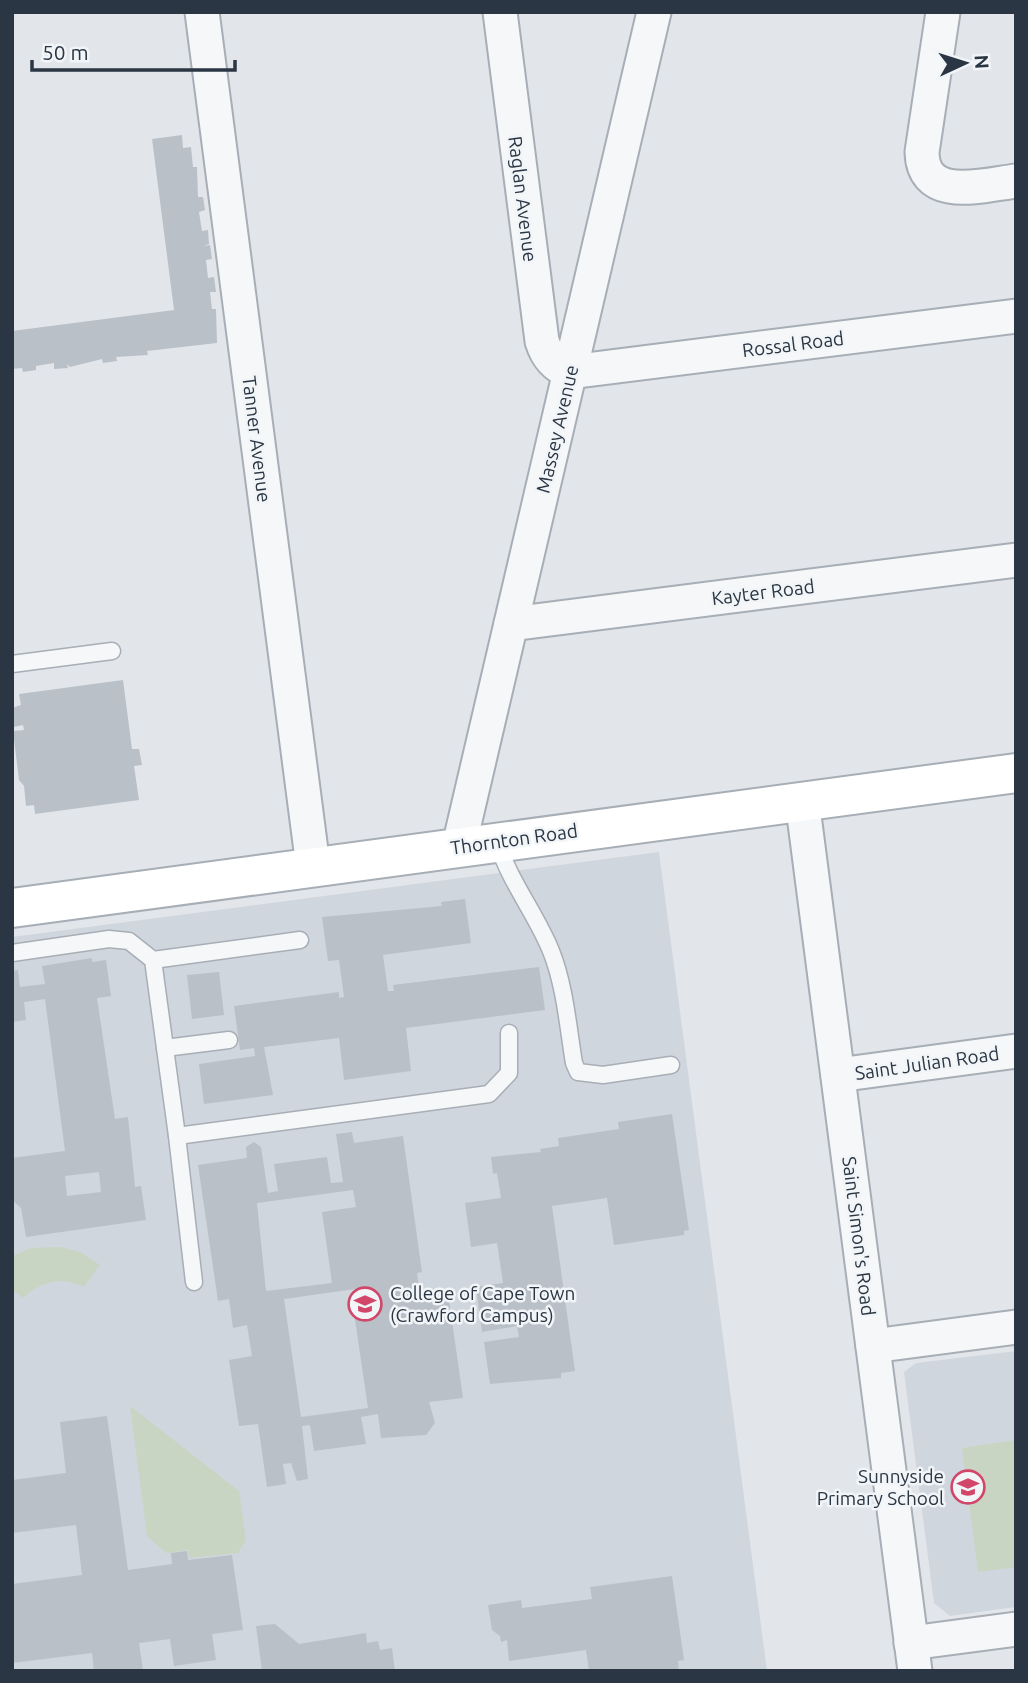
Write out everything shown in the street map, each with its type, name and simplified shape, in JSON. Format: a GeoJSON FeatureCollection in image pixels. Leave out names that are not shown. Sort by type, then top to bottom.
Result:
{"type":"FeatureCollection","features":[{"type":"Feature","properties":{"kind":"street","name":"Tanner Avenue"},"geometry":{"type":"LineString","coordinates":[[202,12],[313,866]]}},
{"type":"Feature","properties":{"kind":"street","name":"Raglan Avenue"},"geometry":{"type":"LineString","coordinates":[[500,12],[542,341],[552,361],[570,372]]}},
{"type":"Feature","properties":{"kind":"street","name":"Massey Avenue"},"geometry":{"type":"LineString","coordinates":[[459,846],[654,12]]}},
{"type":"Feature","properties":{"kind":"street"},"geometry":{"type":"LineString","coordinates":[[943,12],[922,162],[932,179],[941,185],[957,189],[1016,181]]}},
{"type":"Feature","properties":{"kind":"street","name":"Rossal Road"},"geometry":{"type":"LineString","coordinates":[[570,372],[1016,316]]}},
{"type":"Feature","properties":{"kind":"street","name":"Kayter Road"},"geometry":{"type":"LineString","coordinates":[[511,624],[1016,560]]}},
{"type":"Feature","properties":{"kind":"street","name":"Thornton Road"},"geometry":{"type":"LineString","coordinates":[[12,908],[1016,773]]}},
{"type":"Feature","properties":{"kind":"street","name":"Saint Simon's Road"},"geometry":{"type":"LineString","coordinates":[[802,800],[913,1657]]}},
{"type":"Feature","properties":{"kind":"street","name":"Saint Julian Road"},"geometry":{"type":"LineString","coordinates":[[838,1075],[1016,1051]]}},
{"type":"Feature","properties":{"kind":"street"},"geometry":{"type":"LineString","coordinates":[[873,1346],[1016,1327]]}},
{"type":"Feature","properties":{"kind":"street"},"geometry":{"type":"LineString","coordinates":[[913,1657],[1016,1629]]}},
{"type":"Feature","properties":{"kind":"lane"},"geometry":{"type":"LineString","coordinates":[[12,657],[13,664],[112,651]]}},
{"type":"Feature","properties":{"kind":"lane"},"geometry":{"type":"LineString","coordinates":[[498,841],[505,863],[551,951],[578,1072],[603,1075],[671,1065]]}},
{"type":"Feature","properties":{"kind":"lane"},"geometry":{"type":"LineString","coordinates":[[12,953],[109,939],[129,941],[153,960],[194,1282]]}},
{"type":"Feature","properties":{"kind":"lane"},"geometry":{"type":"LineString","coordinates":[[153,960],[300,940]]}},
{"type":"Feature","properties":{"kind":"lane"},"geometry":{"type":"LineString","coordinates":[[177,1136],[489,1094],[509,1073],[509,1033]]}},
{"type":"Feature","properties":{"kind":"lane"},"geometry":{"type":"LineString","coordinates":[[164,1048],[229,1040]]}},
{"type":"Feature","properties":{"kind":"shaded area","name":"College of Cape Town (Crawford Campus)"},"geometry":{"type":"Polygon","coordinates":[[[659,852],[767,1671],[12,1671],[12,937],[659,852]]]}},
{"type":"Feature","properties":{"kind":"shaded area","name":"Sunnyside Primary School"},"geometry":{"type":"Polygon","coordinates":[[[1016,1351],[1016,1607],[950,1616],[934,1603],[904,1372],[916,1363],[1016,1351]]]}},
{"type":"Feature","properties":{"kind":"green space"},"geometry":{"type":"Polygon","coordinates":[[[60,1247],[80,1252],[100,1265],[84,1287],[68,1282],[52,1282],[44,1284],[23,1298],[12,1289],[12,1256],[31,1248],[60,1247]]]}},
{"type":"Feature","properties":{"kind":"green space"},"geometry":{"type":"Polygon","coordinates":[[[130,1406],[239,1491],[246,1540],[238,1553],[189,1558],[188,1550],[166,1553],[147,1536],[130,1406]]]}},
{"type":"Feature","properties":{"kind":"green space"},"geometry":{"type":"Polygon","coordinates":[[[1016,1440],[1016,1567],[978,1572],[962,1448],[1016,1440]]]}},
{"type":"Feature","properties":{"kind":"building"},"geometry":{"type":"Polygon","coordinates":[[[182,135],[183,148],[191,147],[193,167],[197,167],[198,197],[203,197],[205,210],[199,212],[202,231],[208,230],[209,244],[204,246],[210,245],[212,259],[206,260],[208,278],[214,277],[216,292],[210,292],[212,309],[216,309],[217,343],[147,351],[148,355],[116,357],[117,361],[103,363],[102,359],[70,367],[67,364],[68,368],[54,369],[54,363],[36,366],[36,370],[23,372],[22,368],[12,369],[12,331],[174,310],[152,139],[182,135]]]}},
{"type":"Feature","properties":{"kind":"building"},"geometry":{"type":"Polygon","coordinates":[[[123,680],[132,749],[139,749],[142,765],[134,766],[139,800],[35,814],[34,805],[26,806],[24,786],[19,780],[13,731],[24,730],[23,725],[14,727],[12,708],[21,705],[19,694],[123,680]]]}},
{"type":"Feature","properties":{"kind":"building"},"geometry":{"type":"Polygon","coordinates":[[[465,899],[471,943],[383,955],[388,991],[394,991],[393,985],[539,967],[545,1010],[406,1028],[411,1071],[344,1080],[339,1038],[264,1047],[273,1095],[204,1104],[199,1064],[255,1056],[254,1048],[240,1050],[234,1006],[339,992],[339,998],[344,997],[339,960],[328,961],[322,917],[442,906],[441,902],[465,899]]]}},
{"type":"Feature","properties":{"kind":"building"},"geometry":{"type":"Polygon","coordinates":[[[92,958],[92,962],[106,960],[111,996],[97,998],[115,1119],[128,1117],[135,1187],[141,1186],[146,1220],[26,1237],[21,1208],[12,1200],[12,1158],[65,1151],[45,999],[24,1002],[26,1020],[12,1022],[12,971],[18,970],[20,987],[45,984],[42,966],[92,958]],[[99,1172],[65,1176],[67,1196],[101,1192],[99,1172]]]}},
{"type":"Feature","properties":{"kind":"building"},"geometry":{"type":"Polygon","coordinates":[[[219,972],[224,1015],[192,1019],[187,975],[219,972]]]}},
{"type":"Feature","properties":{"kind":"building"},"geometry":{"type":"Polygon","coordinates":[[[672,1114],[689,1230],[684,1231],[684,1235],[614,1245],[607,1198],[552,1206],[575,1371],[561,1373],[561,1378],[490,1384],[484,1342],[519,1337],[517,1326],[482,1332],[476,1287],[503,1283],[497,1243],[471,1247],[465,1203],[501,1198],[491,1157],[541,1152],[540,1149],[559,1146],[558,1138],[619,1129],[618,1122],[672,1114]]]}},
{"type":"Feature","properties":{"kind":"building"},"geometry":{"type":"Polygon","coordinates":[[[352,1132],[354,1143],[403,1136],[422,1272],[417,1273],[420,1297],[448,1293],[463,1398],[429,1402],[435,1423],[426,1435],[381,1438],[378,1414],[361,1417],[366,1444],[314,1451],[310,1425],[302,1426],[308,1479],[297,1481],[291,1463],[283,1464],[286,1484],[267,1487],[258,1424],[239,1426],[229,1360],[252,1356],[247,1325],[233,1328],[229,1299],[218,1301],[198,1165],[247,1158],[246,1147],[254,1142],[261,1147],[268,1193],[278,1191],[274,1164],[327,1157],[331,1183],[343,1182],[336,1134],[352,1132]],[[353,1190],[257,1203],[266,1291],[332,1283],[322,1212],[356,1207],[353,1190]],[[362,1288],[284,1299],[301,1417],[368,1408],[353,1306],[365,1305],[362,1288]]]}},
{"type":"Feature","properties":{"kind":"building"},"geometry":{"type":"Polygon","coordinates":[[[107,1416],[128,1570],[172,1564],[171,1553],[187,1551],[188,1560],[232,1555],[243,1630],[212,1634],[216,1660],[174,1666],[170,1639],[139,1643],[143,1671],[94,1671],[92,1653],[12,1663],[12,1584],[82,1575],[76,1525],[12,1533],[12,1480],[66,1473],[60,1422],[107,1416]]]}},
{"type":"Feature","properties":{"kind":"building"},"geometry":{"type":"Polygon","coordinates":[[[672,1576],[684,1660],[678,1661],[679,1671],[589,1671],[586,1650],[509,1661],[507,1640],[501,1642],[500,1636],[492,1630],[488,1605],[521,1600],[522,1608],[592,1599],[590,1587],[672,1576]]]}},
{"type":"Feature","properties":{"kind":"building"},"geometry":{"type":"Polygon","coordinates":[[[275,1624],[299,1644],[366,1633],[367,1643],[378,1641],[380,1650],[392,1648],[395,1671],[262,1671],[256,1626],[275,1624]]]}},
{"type":"Feature","properties":{"kind":"place","name":"College of Cape Town (Crawford Campus)"},"geometry":{"type":"Point","coordinates":[365,1304]}},
{"type":"Feature","properties":{"kind":"place","name":"Sunnyside Primary School"},"geometry":{"type":"Point","coordinates":[968,1487]}}]}
